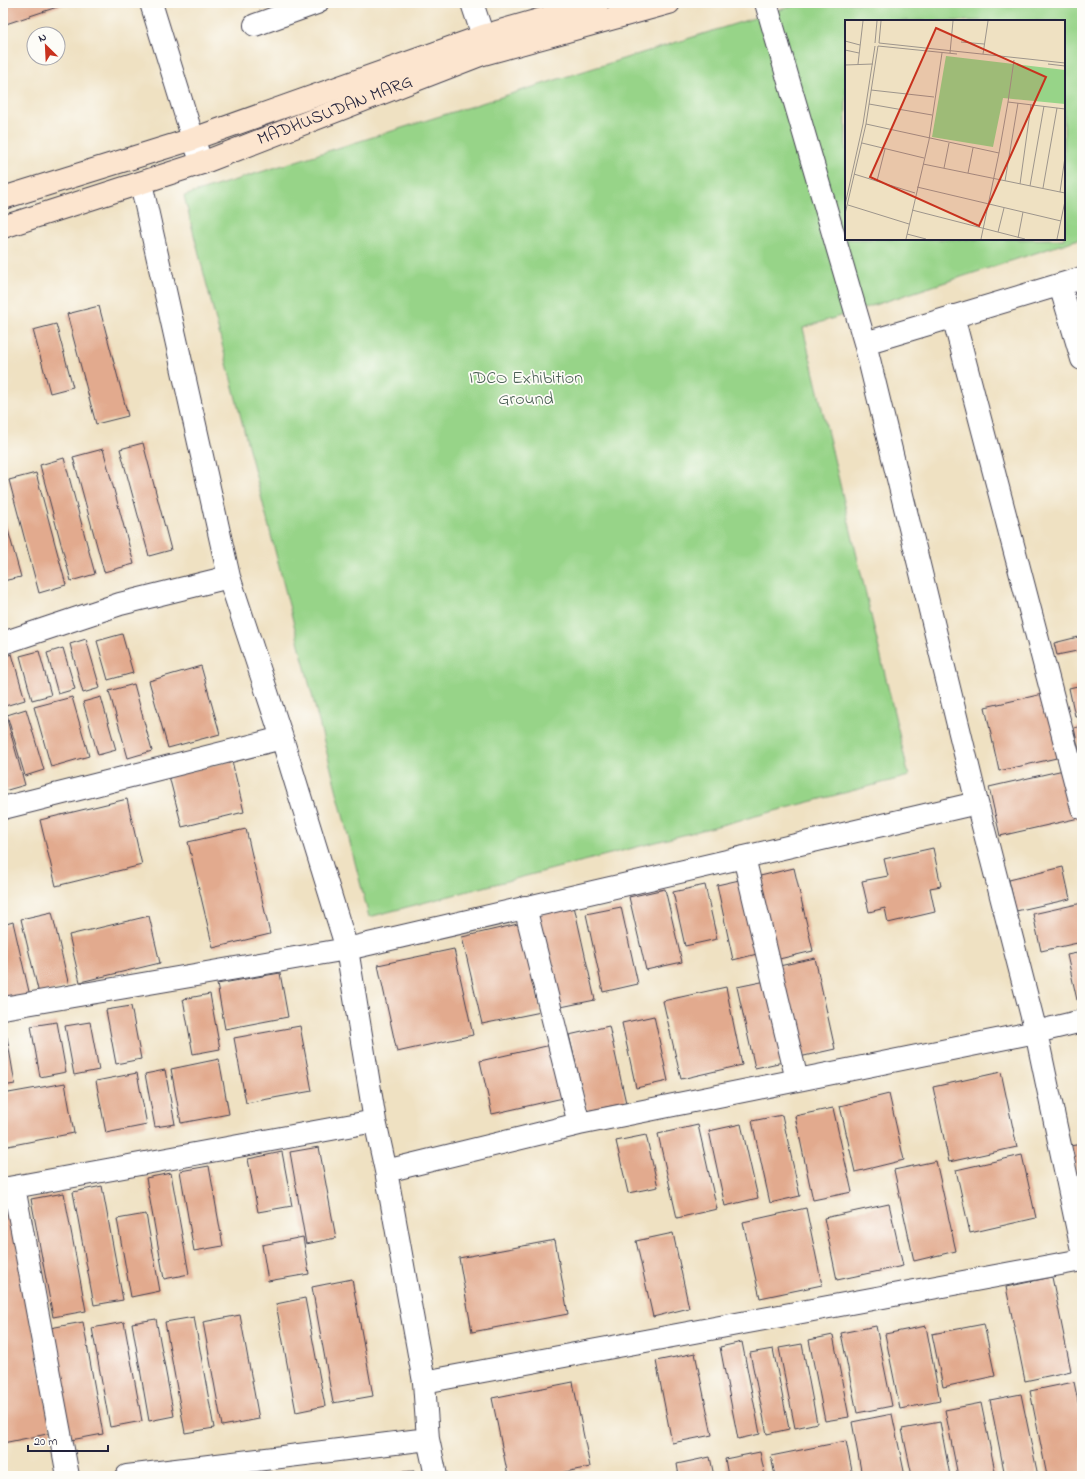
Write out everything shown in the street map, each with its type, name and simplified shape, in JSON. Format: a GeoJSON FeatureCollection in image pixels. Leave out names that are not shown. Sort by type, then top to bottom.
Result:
{"type":"FeatureCollection","features":[{"type":"Feature","properties":{"kind":"main road","name":"MADHUSUDAN MARG"},"geometry":{"type":"LineString","coordinates":[[3,198],[193,139],[483,36],[598,3]]}},
{"type":"Feature","properties":{"kind":"main road","name":"MADHUSUDAN MARG"},"geometry":{"type":"LineString","coordinates":[[3,226],[202,163],[480,55],[669,3]]}},
{"type":"Feature","properties":{"kind":"street"},"geometry":{"type":"LineString","coordinates":[[151,3],[193,139],[202,163]]}},
{"type":"Feature","properties":{"kind":"street"},"geometry":{"type":"LineString","coordinates":[[254,25],[317,3]]}},
{"type":"Feature","properties":{"kind":"street"},"geometry":{"type":"LineString","coordinates":[[472,3],[483,36]]}},
{"type":"Feature","properties":{"kind":"street"},"geometry":{"type":"LineString","coordinates":[[766,3],[865,343],[977,803],[1036,1032],[1082,1250]]}},
{"type":"Feature","properties":{"kind":"street"},"geometry":{"type":"LineString","coordinates":[[141,183],[229,578],[282,738],[347,949],[375,1121],[386,1171],[424,1382],[428,1439],[436,1476]]}},
{"type":"Feature","properties":{"kind":"street"},"geometry":{"type":"LineString","coordinates":[[865,343],[1082,278]]}},
{"type":"Feature","properties":{"kind":"street"},"geometry":{"type":"LineString","coordinates":[[1060,285],[1082,359]]}},
{"type":"Feature","properties":{"kind":"street"},"geometry":{"type":"LineString","coordinates":[[953,316],[1082,808]]}},
{"type":"Feature","properties":{"kind":"street"},"geometry":{"type":"LineString","coordinates":[[3,643],[120,604],[229,578]]}},
{"type":"Feature","properties":{"kind":"street"},"geometry":{"type":"LineString","coordinates":[[3,808],[282,738]]}},
{"type":"Feature","properties":{"kind":"street"},"geometry":{"type":"LineString","coordinates":[[3,1008],[347,949],[977,803]]}},
{"type":"Feature","properties":{"kind":"street"},"geometry":{"type":"LineString","coordinates":[[744,857],[797,1080]]}},
{"type":"Feature","properties":{"kind":"street"},"geometry":{"type":"LineString","coordinates":[[526,907],[579,1124]]}},
{"type":"Feature","properties":{"kind":"street"},"geometry":{"type":"LineString","coordinates":[[386,1171],[579,1124],[1036,1032],[1082,1021]]}},
{"type":"Feature","properties":{"kind":"street"},"geometry":{"type":"LineString","coordinates":[[68,1476],[9,1188],[375,1121]]}},
{"type":"Feature","properties":{"kind":"street"},"geometry":{"type":"LineString","coordinates":[[424,1382],[1082,1260]]}},
{"type":"Feature","properties":{"kind":"street"},"geometry":{"type":"LineString","coordinates":[[128,1476],[428,1439]]}},
{"type":"Feature","properties":{"kind":"green space","name":"IDCO Exhibition Ground"},"geometry":{"type":"Polygon","coordinates":[[[802,3],[1082,3],[1082,238],[803,328],[909,776],[369,917],[184,196],[802,3]]]}},
{"type":"Feature","properties":{"kind":"building"},"geometry":{"type":"Polygon","coordinates":[[[3,3],[69,3],[3,25],[3,3]]]}},
{"type":"Feature","properties":{"kind":"building"},"geometry":{"type":"Polygon","coordinates":[[[99,306],[128,416],[96,424],[67,314],[99,306]]]}},
{"type":"Feature","properties":{"kind":"building"},"geometry":{"type":"Polygon","coordinates":[[[56,324],[73,387],[50,393],[33,330],[56,324]]]}},
{"type":"Feature","properties":{"kind":"building"},"geometry":{"type":"Polygon","coordinates":[[[143,443],[171,550],[149,556],[120,449],[143,443]]]}},
{"type":"Feature","properties":{"kind":"building"},"geometry":{"type":"Polygon","coordinates":[[[103,449],[134,564],[104,572],[73,457],[103,449]]]}},
{"type":"Feature","properties":{"kind":"building"},"geometry":{"type":"Polygon","coordinates":[[[64,458],[95,574],[71,581],[40,465],[64,458]]]}},
{"type":"Feature","properties":{"kind":"building"},"geometry":{"type":"Polygon","coordinates":[[[36,473],[66,585],[39,593],[9,480],[36,473]]]}},
{"type":"Feature","properties":{"kind":"building"},"geometry":{"type":"Polygon","coordinates":[[[3,512],[21,577],[3,581],[3,512]]]}},
{"type":"Feature","properties":{"kind":"building"},"geometry":{"type":"Polygon","coordinates":[[[122,634],[133,673],[108,680],[97,641],[122,634]]]}},
{"type":"Feature","properties":{"kind":"building"},"geometry":{"type":"Polygon","coordinates":[[[1082,636],[1082,650],[1057,655],[1054,643],[1082,636]]]}},
{"type":"Feature","properties":{"kind":"building"},"geometry":{"type":"Polygon","coordinates":[[[86,639],[100,688],[83,693],[70,644],[86,639]]]}},
{"type":"Feature","properties":{"kind":"building"},"geometry":{"type":"Polygon","coordinates":[[[63,648],[75,689],[58,694],[47,653],[63,648]]]}},
{"type":"Feature","properties":{"kind":"building"},"geometry":{"type":"Polygon","coordinates":[[[39,651],[51,695],[32,700],[20,656],[39,651]]]}},
{"type":"Feature","properties":{"kind":"building"},"geometry":{"type":"Polygon","coordinates":[[[12,654],[25,700],[5,706],[3,697],[3,657],[12,654]]]}},
{"type":"Feature","properties":{"kind":"building"},"geometry":{"type":"Polygon","coordinates":[[[201,666],[220,734],[168,748],[149,681],[201,666]]]}},
{"type":"Feature","properties":{"kind":"building"},"geometry":{"type":"Polygon","coordinates":[[[134,684],[152,751],[128,758],[109,691],[134,684]]]}},
{"type":"Feature","properties":{"kind":"building"},"geometry":{"type":"Polygon","coordinates":[[[1082,685],[1082,715],[1075,716],[1069,688],[1082,685]]]}},
{"type":"Feature","properties":{"kind":"building"},"geometry":{"type":"Polygon","coordinates":[[[1047,693],[1061,757],[999,771],[985,707],[1047,693]]]}},
{"type":"Feature","properties":{"kind":"building"},"geometry":{"type":"Polygon","coordinates":[[[72,697],[89,756],[51,767],[34,707],[72,697]]]}},
{"type":"Feature","properties":{"kind":"building"},"geometry":{"type":"Polygon","coordinates":[[[101,697],[116,750],[98,755],[83,702],[101,697]]]}},
{"type":"Feature","properties":{"kind":"building"},"geometry":{"type":"Polygon","coordinates":[[[26,709],[44,770],[25,776],[7,715],[26,709]]]}},
{"type":"Feature","properties":{"kind":"building"},"geometry":{"type":"Polygon","coordinates":[[[3,716],[6,716],[25,785],[4,791],[3,786],[3,716]]]}},
{"type":"Feature","properties":{"kind":"building"},"geometry":{"type":"Polygon","coordinates":[[[1082,726],[1082,760],[1081,760],[1074,728],[1082,726]]]}},
{"type":"Feature","properties":{"kind":"building"},"geometry":{"type":"Polygon","coordinates":[[[232,761],[244,812],[182,827],[169,776],[232,761]]]}},
{"type":"Feature","properties":{"kind":"building"},"geometry":{"type":"Polygon","coordinates":[[[1068,769],[1079,818],[1000,836],[989,787],[1068,769]]]}},
{"type":"Feature","properties":{"kind":"building"},"geometry":{"type":"Polygon","coordinates":[[[127,799],[142,865],[56,886],[40,820],[127,799]]]}},
{"type":"Feature","properties":{"kind":"building"},"geometry":{"type":"Polygon","coordinates":[[[246,829],[270,934],[213,948],[188,842],[246,829]]]}},
{"type":"Feature","properties":{"kind":"building"},"geometry":{"type":"Polygon","coordinates":[[[933,848],[941,886],[930,888],[935,912],[888,923],[885,908],[869,912],[862,881],[888,876],[884,859],[933,848]]]}},
{"type":"Feature","properties":{"kind":"building"},"geometry":{"type":"Polygon","coordinates":[[[1063,867],[1070,899],[1016,911],[1009,880],[1063,867]]]}},
{"type":"Feature","properties":{"kind":"building"},"geometry":{"type":"Polygon","coordinates":[[[794,868],[813,951],[775,960],[756,877],[794,868]]]}},
{"type":"Feature","properties":{"kind":"building"},"geometry":{"type":"Polygon","coordinates":[[[744,879],[761,953],[733,960],[717,885],[744,879]]]}},
{"type":"Feature","properties":{"kind":"building"},"geometry":{"type":"Polygon","coordinates":[[[705,885],[717,939],[685,946],[673,892],[705,885]]]}},
{"type":"Feature","properties":{"kind":"building"},"geometry":{"type":"Polygon","coordinates":[[[665,889],[682,962],[646,970],[629,897],[665,889]]]}},
{"type":"Feature","properties":{"kind":"building"},"geometry":{"type":"Polygon","coordinates":[[[1082,903],[1082,942],[1041,951],[1033,914],[1082,903]]]}},
{"type":"Feature","properties":{"kind":"building"},"geometry":{"type":"Polygon","coordinates":[[[574,906],[595,1000],[556,1008],[535,914],[574,906]]]}},
{"type":"Feature","properties":{"kind":"building"},"geometry":{"type":"Polygon","coordinates":[[[621,907],[638,984],[603,992],[586,914],[621,907]]]}},
{"type":"Feature","properties":{"kind":"building"},"geometry":{"type":"Polygon","coordinates":[[[52,912],[69,986],[39,994],[21,919],[52,912]]]}},
{"type":"Feature","properties":{"kind":"building"},"geometry":{"type":"Polygon","coordinates":[[[149,916],[160,963],[80,982],[69,935],[149,916]]]}},
{"type":"Feature","properties":{"kind":"building"},"geometry":{"type":"Polygon","coordinates":[[[13,922],[30,996],[3,1002],[3,925],[13,922]]]}},
{"type":"Feature","properties":{"kind":"building"},"geometry":{"type":"Polygon","coordinates":[[[522,923],[541,1012],[482,1024],[462,937],[522,923]]]}},
{"type":"Feature","properties":{"kind":"building"},"geometry":{"type":"Polygon","coordinates":[[[454,949],[473,1035],[397,1052],[378,965],[454,949]]]}},
{"type":"Feature","properties":{"kind":"building"},"geometry":{"type":"Polygon","coordinates":[[[1082,952],[1082,999],[1077,1000],[1067,955],[1082,952]]]}},
{"type":"Feature","properties":{"kind":"building"},"geometry":{"type":"Polygon","coordinates":[[[815,958],[835,1049],[795,1058],[775,967],[815,958]]]}},
{"type":"Feature","properties":{"kind":"building"},"geometry":{"type":"Polygon","coordinates":[[[280,973],[288,1017],[225,1029],[217,984],[280,973]]]}},
{"type":"Feature","properties":{"kind":"building"},"geometry":{"type":"Polygon","coordinates":[[[771,980],[788,1061],[755,1068],[737,987],[771,980]]]}},
{"type":"Feature","properties":{"kind":"building"},"geometry":{"type":"Polygon","coordinates":[[[726,987],[742,1065],[681,1079],[663,1001],[726,987]]]}},
{"type":"Feature","properties":{"kind":"building"},"geometry":{"type":"Polygon","coordinates":[[[210,994],[220,1049],[193,1054],[183,999],[210,994]]]}},
{"type":"Feature","properties":{"kind":"building"},"geometry":{"type":"Polygon","coordinates":[[[131,1006],[141,1059],[116,1064],[106,1010],[131,1006]]]}},
{"type":"Feature","properties":{"kind":"building"},"geometry":{"type":"Polygon","coordinates":[[[654,1016],[668,1081],[636,1088],[622,1023],[654,1016]]]}},
{"type":"Feature","properties":{"kind":"building"},"geometry":{"type":"Polygon","coordinates":[[[57,1022],[66,1072],[40,1077],[31,1026],[57,1022]]]}},
{"type":"Feature","properties":{"kind":"building"},"geometry":{"type":"Polygon","coordinates":[[[90,1022],[99,1070],[74,1075],[65,1026],[90,1022]]]}},
{"type":"Feature","properties":{"kind":"building"},"geometry":{"type":"Polygon","coordinates":[[[300,1026],[312,1091],[246,1103],[234,1038],[300,1026]]]}},
{"type":"Feature","properties":{"kind":"building"},"geometry":{"type":"Polygon","coordinates":[[[609,1026],[626,1103],[587,1111],[569,1035],[609,1026]]]}},
{"type":"Feature","properties":{"kind":"building"},"geometry":{"type":"Polygon","coordinates":[[[7,1037],[15,1084],[3,1086],[3,1038],[7,1037]]]}},
{"type":"Feature","properties":{"kind":"building"},"geometry":{"type":"Polygon","coordinates":[[[551,1045],[563,1098],[492,1114],[480,1061],[551,1045]]]}},
{"type":"Feature","properties":{"kind":"building"},"geometry":{"type":"Polygon","coordinates":[[[219,1059],[229,1114],[181,1123],[171,1069],[219,1059]]]}},
{"type":"Feature","properties":{"kind":"building"},"geometry":{"type":"Polygon","coordinates":[[[165,1070],[175,1124],[155,1127],[145,1074],[165,1070]]]}},
{"type":"Feature","properties":{"kind":"building"},"geometry":{"type":"Polygon","coordinates":[[[1001,1072],[1017,1147],[949,1162],[933,1087],[1001,1072]]]}},
{"type":"Feature","properties":{"kind":"building"},"geometry":{"type":"Polygon","coordinates":[[[137,1073],[147,1125],[106,1133],[96,1081],[137,1073]]]}},
{"type":"Feature","properties":{"kind":"building"},"geometry":{"type":"Polygon","coordinates":[[[65,1083],[74,1133],[3,1147],[3,1094],[65,1083]]]}},
{"type":"Feature","properties":{"kind":"building"},"geometry":{"type":"Polygon","coordinates":[[[889,1094],[904,1160],[855,1172],[840,1106],[889,1094]]]}},
{"type":"Feature","properties":{"kind":"building"},"geometry":{"type":"Polygon","coordinates":[[[833,1108],[852,1192],[813,1200],[795,1116],[833,1108]]]}},
{"type":"Feature","properties":{"kind":"building"},"geometry":{"type":"Polygon","coordinates":[[[782,1115],[800,1196],[770,1203],[752,1121],[782,1115]]]}},
{"type":"Feature","properties":{"kind":"building"},"geometry":{"type":"Polygon","coordinates":[[[741,1124],[758,1198],[725,1206],[709,1131],[741,1124]]]}},
{"type":"Feature","properties":{"kind":"building"},"geometry":{"type":"Polygon","coordinates":[[[698,1125],[717,1209],[677,1218],[658,1134],[698,1125]]]}},
{"type":"Feature","properties":{"kind":"building"},"geometry":{"type":"Polygon","coordinates":[[[646,1135],[658,1187],[628,1193],[616,1141],[646,1135]]]}},
{"type":"Feature","properties":{"kind":"building"},"geometry":{"type":"Polygon","coordinates":[[[1082,1144],[1082,1200],[1070,1146],[1082,1144]]]}},
{"type":"Feature","properties":{"kind":"building"},"geometry":{"type":"Polygon","coordinates":[[[319,1147],[336,1238],[306,1244],[290,1152],[319,1147]]]}},
{"type":"Feature","properties":{"kind":"building"},"geometry":{"type":"Polygon","coordinates":[[[282,1152],[292,1206],[258,1212],[248,1159],[282,1152]]]}},
{"type":"Feature","properties":{"kind":"building"},"geometry":{"type":"Polygon","coordinates":[[[1022,1155],[1036,1218],[970,1233],[956,1170],[1022,1155]]]}},
{"type":"Feature","properties":{"kind":"building"},"geometry":{"type":"Polygon","coordinates":[[[936,1161],[956,1251],[914,1261],[894,1170],[936,1161]]]}},
{"type":"Feature","properties":{"kind":"building"},"geometry":{"type":"Polygon","coordinates":[[[209,1166],[223,1246],[194,1251],[180,1171],[209,1166]]]}},
{"type":"Feature","properties":{"kind":"building"},"geometry":{"type":"Polygon","coordinates":[[[171,1173],[189,1274],[164,1279],[146,1178],[171,1173]]]}},
{"type":"Feature","properties":{"kind":"building"},"geometry":{"type":"Polygon","coordinates":[[[102,1186],[123,1300],[94,1305],[73,1192],[102,1186]]]}},
{"type":"Feature","properties":{"kind":"building"},"geometry":{"type":"Polygon","coordinates":[[[64,1193],[86,1311],[53,1317],[31,1199],[64,1193]]]}},
{"type":"Feature","properties":{"kind":"building"},"geometry":{"type":"Polygon","coordinates":[[[10,1204],[52,1433],[3,1443],[3,1206],[10,1204]]]}},
{"type":"Feature","properties":{"kind":"building"},"geometry":{"type":"Polygon","coordinates":[[[889,1204],[903,1266],[837,1280],[824,1218],[889,1204]]]}},
{"type":"Feature","properties":{"kind":"building"},"geometry":{"type":"Polygon","coordinates":[[[806,1208],[822,1285],[760,1298],[743,1222],[806,1208]]]}},
{"type":"Feature","properties":{"kind":"building"},"geometry":{"type":"Polygon","coordinates":[[[146,1214],[160,1291],[131,1297],[117,1219],[146,1214]]]}},
{"type":"Feature","properties":{"kind":"building"},"geometry":{"type":"Polygon","coordinates":[[[673,1233],[689,1308],[653,1317],[636,1241],[673,1233]]]}},
{"type":"Feature","properties":{"kind":"building"},"geometry":{"type":"Polygon","coordinates":[[[303,1237],[309,1274],[268,1281],[262,1245],[303,1237]]]}},
{"type":"Feature","properties":{"kind":"building"},"geometry":{"type":"Polygon","coordinates":[[[555,1240],[568,1314],[472,1332],[459,1258],[555,1240]]]}},
{"type":"Feature","properties":{"kind":"building"},"geometry":{"type":"Polygon","coordinates":[[[1052,1277],[1071,1371],[1025,1381],[1006,1287],[1052,1277]]]}},
{"type":"Feature","properties":{"kind":"building"},"geometry":{"type":"Polygon","coordinates":[[[352,1279],[373,1396],[333,1403],[312,1287],[352,1279]]]}},
{"type":"Feature","properties":{"kind":"building"},"geometry":{"type":"Polygon","coordinates":[[[305,1298],[325,1406],[296,1412],[276,1304],[305,1298]]]}},
{"type":"Feature","properties":{"kind":"building"},"geometry":{"type":"Polygon","coordinates":[[[240,1315],[259,1419],[222,1426],[203,1322],[240,1315]]]}},
{"type":"Feature","properties":{"kind":"building"},"geometry":{"type":"Polygon","coordinates":[[[194,1317],[214,1428],[185,1433],[165,1322],[194,1317]]]}},
{"type":"Feature","properties":{"kind":"building"},"geometry":{"type":"Polygon","coordinates":[[[156,1319],[174,1416],[149,1421],[132,1323],[156,1319]]]}},
{"type":"Feature","properties":{"kind":"building"},"geometry":{"type":"Polygon","coordinates":[[[83,1322],[103,1434],[71,1440],[50,1328],[83,1322]]]}},
{"type":"Feature","properties":{"kind":"building"},"geometry":{"type":"Polygon","coordinates":[[[124,1322],[142,1421],[110,1427],[92,1328],[124,1322]]]}},
{"type":"Feature","properties":{"kind":"building"},"geometry":{"type":"Polygon","coordinates":[[[984,1324],[995,1376],[943,1387],[932,1334],[984,1324]]]}},
{"type":"Feature","properties":{"kind":"building"},"geometry":{"type":"Polygon","coordinates":[[[876,1326],[892,1406],[857,1413],[841,1333],[876,1326]]]}},
{"type":"Feature","properties":{"kind":"building"},"geometry":{"type":"Polygon","coordinates":[[[926,1326],[940,1401],[900,1409],[885,1334],[926,1326]]]}},
{"type":"Feature","properties":{"kind":"building"},"geometry":{"type":"Polygon","coordinates":[[[833,1335],[849,1417],[825,1421],[809,1340],[833,1335]]]}},
{"type":"Feature","properties":{"kind":"building"},"geometry":{"type":"Polygon","coordinates":[[[742,1342],[760,1434],[738,1439],[720,1347],[742,1342]]]}},
{"type":"Feature","properties":{"kind":"building"},"geometry":{"type":"Polygon","coordinates":[[[802,1344],[817,1423],[795,1428],[779,1348],[802,1344]]]}},
{"type":"Feature","properties":{"kind":"building"},"geometry":{"type":"Polygon","coordinates":[[[773,1349],[789,1429],[767,1434],[750,1353],[773,1349]]]}},
{"type":"Feature","properties":{"kind":"building"},"geometry":{"type":"Polygon","coordinates":[[[695,1353],[712,1435],[672,1443],[656,1361],[695,1353]]]}},
{"type":"Feature","properties":{"kind":"building"},"geometry":{"type":"Polygon","coordinates":[[[573,1382],[590,1467],[545,1476],[508,1476],[492,1398],[573,1382]]]}},
{"type":"Feature","properties":{"kind":"building"},"geometry":{"type":"Polygon","coordinates":[[[1074,1382],[1082,1421],[1082,1472],[1063,1476],[1047,1476],[1030,1391],[1074,1382]]]}},
{"type":"Feature","properties":{"kind":"building"},"geometry":{"type":"Polygon","coordinates":[[[1021,1394],[1038,1476],[1005,1476],[990,1400],[1021,1394]]]}},
{"type":"Feature","properties":{"kind":"building"},"geometry":{"type":"Polygon","coordinates":[[[981,1403],[996,1476],[958,1476],[945,1410],[981,1403]]]}},
{"type":"Feature","properties":{"kind":"building"},"geometry":{"type":"Polygon","coordinates":[[[892,1414],[905,1476],[862,1476],[852,1422],[892,1414]]]}},
{"type":"Feature","properties":{"kind":"building"},"geometry":{"type":"Polygon","coordinates":[[[940,1422],[950,1476],[912,1476],[902,1429],[940,1422]]]}},
{"type":"Feature","properties":{"kind":"building"},"geometry":{"type":"Polygon","coordinates":[[[846,1441],[853,1476],[775,1476],[771,1456],[846,1441]]]}},
{"type":"Feature","properties":{"kind":"building"},"geometry":{"type":"Polygon","coordinates":[[[760,1452],[765,1476],[728,1476],[725,1459],[760,1452]]]}},
{"type":"Feature","properties":{"kind":"building"},"geometry":{"type":"Polygon","coordinates":[[[710,1457],[714,1476],[679,1476],[677,1464],[710,1457]]]}},
{"type":"Feature","properties":{"kind":"building"},"geometry":{"type":"Polygon","coordinates":[[[414,1471],[415,1476],[375,1476],[375,1474],[414,1471]]]}}]}
